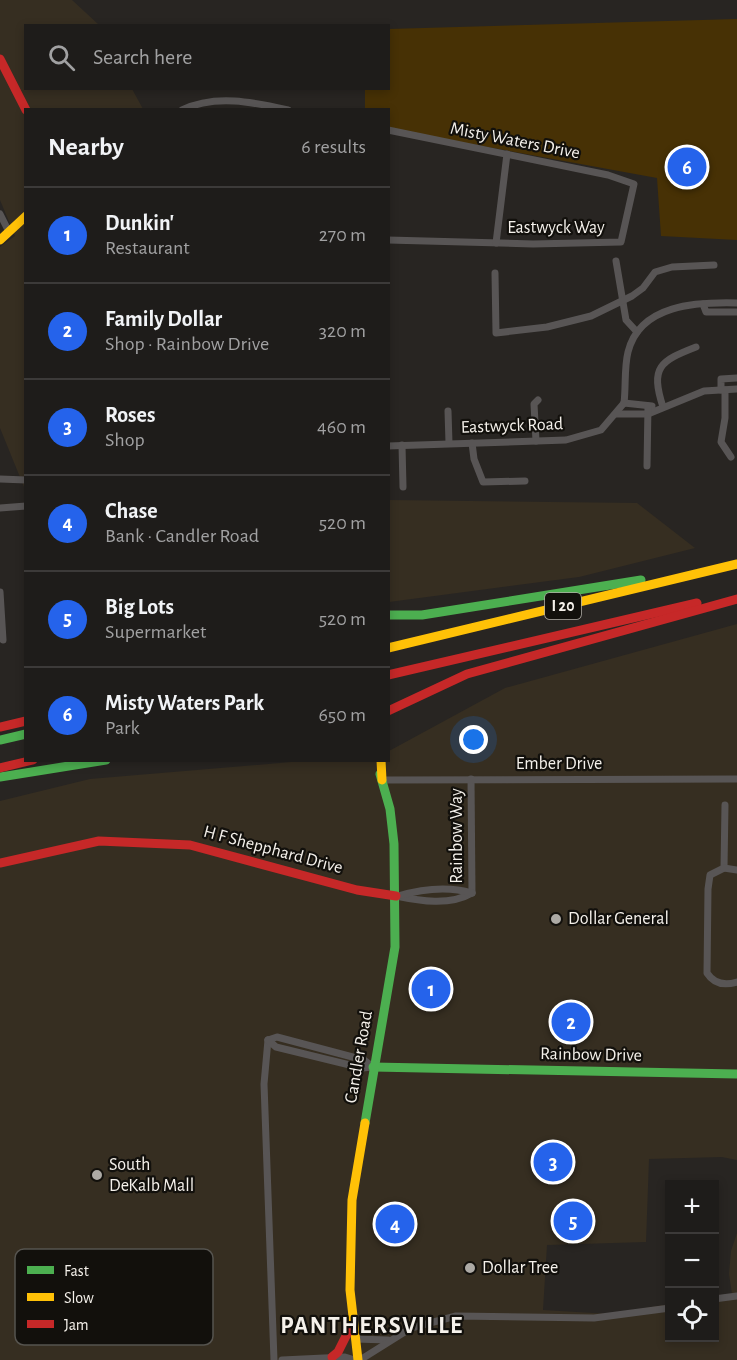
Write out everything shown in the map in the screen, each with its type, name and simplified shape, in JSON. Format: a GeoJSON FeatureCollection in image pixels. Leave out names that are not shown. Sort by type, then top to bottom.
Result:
{"type":"FeatureCollection","features":[{"type":"Feature","properties":{"kind":"main road"},"geometry":{"type":"LineString","coordinates":[[0,61],[24,108]]}},
{"type":"Feature","properties":{"kind":"main road"},"geometry":{"type":"LineString","coordinates":[[0,240],[24,218]]}},
{"type":"Feature","properties":{"kind":"main road"},"geometry":{"type":"LineString","coordinates":[[390,615],[422,615],[604,587],[737,563]]}},
{"type":"Feature","properties":{"kind":"main road","name":"I 20"},"geometry":{"type":"LineString","coordinates":[[390,648],[737,563]]}},
{"type":"Feature","properties":{"kind":"main road","name":"I 20"},"geometry":{"type":"LineString","coordinates":[[390,675],[737,593]]}},
{"type":"Feature","properties":{"kind":"main road"},"geometry":{"type":"LineString","coordinates":[[390,710],[467,674],[737,599]]}},
{"type":"Feature","properties":{"kind":"main road"},"geometry":{"type":"LineString","coordinates":[[390,717],[402,704]]}},
{"type":"Feature","properties":{"kind":"main road"},"geometry":{"type":"LineString","coordinates":[[0,727],[24,721]]}},
{"type":"Feature","properties":{"kind":"main road"},"geometry":{"type":"LineString","coordinates":[[0,740],[24,734]]}},
{"type":"Feature","properties":{"kind":"main road"},"geometry":{"type":"LineString","coordinates":[[0,768],[25,762]]}},
{"type":"Feature","properties":{"kind":"main road"},"geometry":{"type":"LineString","coordinates":[[0,777],[94,762]]}},
{"type":"Feature","properties":{"kind":"main road","name":"Candler Road"},"geometry":{"type":"LineString","coordinates":[[357,1360],[352,1323],[349,1247],[352,1200],[373,1067],[392,970],[396,896],[393,830],[376,762]]}},
{"type":"Feature","properties":{"kind":"main road"},"geometry":{"type":"LineString","coordinates":[[381,762],[382,780]]}},
{"type":"Feature","properties":{"kind":"main road","name":"H F Shepphard Drive"},"geometry":{"type":"LineString","coordinates":[[0,863],[99,841],[190,845],[227,852],[357,890],[396,896]]}},
{"type":"Feature","properties":{"kind":"main road","name":"Rainbow Drive"},"geometry":{"type":"LineString","coordinates":[[373,1067],[737,1074]]}},
{"type":"Feature","properties":{"kind":"main road"},"geometry":{"type":"LineString","coordinates":[[332,1357],[339,1352],[352,1323]]}},
{"type":"Feature","properties":{"kind":"street"},"geometry":{"type":"LineString","coordinates":[[188,108],[202,103],[231,100],[277,108]]}},
{"type":"Feature","properties":{"kind":"street","name":"Misty Waters Drive"},"geometry":{"type":"LineString","coordinates":[[390,130],[608,175],[634,184]]}},
{"type":"Feature","properties":{"kind":"street"},"geometry":{"type":"LineString","coordinates":[[496,243],[507,154]]}},
{"type":"Feature","properties":{"kind":"street","name":"Eastwyck Way"},"geometry":{"type":"LineString","coordinates":[[390,240],[496,243],[621,242],[634,184]]}},
{"type":"Feature","properties":{"kind":"street"},"geometry":{"type":"LineString","coordinates":[[0,214],[9,232]]}},
{"type":"Feature","properties":{"kind":"street","name":"Eastwyck Way"},"geometry":{"type":"LineString","coordinates":[[616,261],[621,303],[626,320],[637,332]]}},
{"type":"Feature","properties":{"kind":"street"},"geometry":{"type":"LineString","coordinates":[[495,273],[496,333],[558,324],[591,316],[621,303],[643,288],[655,272],[672,267],[714,265]]}},
{"type":"Feature","properties":{"kind":"street"},"geometry":{"type":"LineString","coordinates":[[703,303],[706,312],[737,312]]}},
{"type":"Feature","properties":{"kind":"street"},"geometry":{"type":"LineString","coordinates":[[648,410],[624,403],[628,352],[637,332],[649,321],[680,306],[737,303]]}},
{"type":"Feature","properties":{"kind":"street"},"geometry":{"type":"LineString","coordinates":[[663,407],[657,379],[661,365],[669,358],[696,347]]}},
{"type":"Feature","properties":{"kind":"street"},"geometry":{"type":"LineString","coordinates":[[730,458],[721,442],[725,418],[722,379],[737,378]]}},
{"type":"Feature","properties":{"kind":"street"},"geometry":{"type":"LineString","coordinates":[[616,414],[663,407],[704,391],[737,389]]}},
{"type":"Feature","properties":{"kind":"street"},"geometry":{"type":"LineString","coordinates":[[536,441],[534,404],[538,400]]}},
{"type":"Feature","properties":{"kind":"street","name":"Eastwyck Road"},"geometry":{"type":"LineString","coordinates":[[390,446],[566,441],[601,430],[624,403]]}},
{"type":"Feature","properties":{"kind":"street"},"geometry":{"type":"LineString","coordinates":[[646,466],[648,410]]}},
{"type":"Feature","properties":{"kind":"street"},"geometry":{"type":"LineString","coordinates":[[448,411],[448,443]]}},
{"type":"Feature","properties":{"kind":"street"},"geometry":{"type":"LineString","coordinates":[[472,442],[474,459],[483,482],[525,481]]}},
{"type":"Feature","properties":{"kind":"street"},"geometry":{"type":"LineString","coordinates":[[402,445],[403,487]]}},
{"type":"Feature","properties":{"kind":"street"},"geometry":{"type":"LineString","coordinates":[[0,479],[24,480]]}},
{"type":"Feature","properties":{"kind":"street"},"geometry":{"type":"LineString","coordinates":[[0,508],[24,506]]}},
{"type":"Feature","properties":{"kind":"street"},"geometry":{"type":"LineString","coordinates":[[0,592],[3,640]]}},
{"type":"Feature","properties":{"kind":"street","name":"Rainbow Way"},"geometry":{"type":"LineString","coordinates":[[396,896],[419,890],[459,890],[472,893],[471,779]]}},
{"type":"Feature","properties":{"kind":"street","name":"Ember Drive"},"geometry":{"type":"LineString","coordinates":[[382,780],[737,779]]}},
{"type":"Feature","properties":{"kind":"street"},"geometry":{"type":"LineString","coordinates":[[724,868],[725,805]]}},
{"type":"Feature","properties":{"kind":"street"},"geometry":{"type":"LineString","coordinates":[[737,870],[724,868],[710,875],[707,973],[712,980],[722,984],[737,982]]}},
{"type":"Feature","properties":{"kind":"street"},"geometry":{"type":"LineString","coordinates":[[274,1360],[264,1084],[268,1040],[276,1047],[362,1068],[373,1067]]}},
{"type":"Feature","properties":{"kind":"street"},"geometry":{"type":"LineString","coordinates":[[719,1298],[737,1296]]}},
{"type":"Feature","properties":{"kind":"street"},"geometry":{"type":"LineString","coordinates":[[282,1360],[345,1357],[357,1360],[411,1328],[456,1316],[607,1317],[665,1309]]}},
{"type":"Feature","properties":{"kind":"street"},"geometry":{"type":"LineString","coordinates":[[355,1339],[388,1340]]}},
{"type":"Feature","properties":{"kind":"shaded area"},"geometry":{"type":"Polygon","coordinates":[[[0,0],[72,0],[98,24],[24,24],[24,90],[133,90],[142,108],[24,108],[24,487],[0,428],[0,247],[15,236],[0,200],[0,0]]]}},
{"type":"Feature","properties":{"kind":"shaded area"},"geometry":{"type":"Polygon","coordinates":[[[737,19],[737,240],[661,236],[657,178],[390,129],[390,108],[365,108],[365,90],[390,90],[390,29],[737,19]]]}},
{"type":"Feature","properties":{"kind":"shaded area"},"geometry":{"type":"Polygon","coordinates":[[[390,500],[637,503],[695,548],[579,577],[390,602],[390,500]]]}},
{"type":"Feature","properties":{"kind":"shaded area"},"geometry":{"type":"Polygon","coordinates":[[[737,624],[737,1160],[722,1157],[649,1159],[646,1242],[547,1245],[543,1310],[610,1314],[665,1305],[665,1342],[719,1342],[719,1296],[732,1294],[729,1274],[731,1251],[737,1233],[737,1360],[0,1360],[0,801],[90,779],[291,762],[390,762],[390,750],[505,688],[737,624]]]}},
{"type":"Feature","properties":{"kind":"traffic: fast"},"geometry":{"type":"LineString","coordinates":[[390,615],[422,615],[641,580]]}},
{"type":"Feature","properties":{"kind":"traffic: fast"},"geometry":{"type":"LineString","coordinates":[[0,740],[24,734]]}},
{"type":"Feature","properties":{"kind":"traffic: fast"},"geometry":{"type":"LineString","coordinates":[[0,777],[94,762]]}},
{"type":"Feature","properties":{"kind":"traffic: fast"},"geometry":{"type":"LineString","coordinates":[[365,1123],[395,947],[394,844],[390,809],[380,774]]}},
{"type":"Feature","properties":{"kind":"traffic: fast"},"geometry":{"type":"LineString","coordinates":[[373,1067],[737,1074]]}},
{"type":"Feature","properties":{"kind":"traffic: slow"},"geometry":{"type":"LineString","coordinates":[[0,240],[24,218]]}},
{"type":"Feature","properties":{"kind":"traffic: slow"},"geometry":{"type":"LineString","coordinates":[[390,648],[737,564]]}},
{"type":"Feature","properties":{"kind":"traffic: slow"},"geometry":{"type":"LineString","coordinates":[[381,762],[382,780]]}},
{"type":"Feature","properties":{"kind":"traffic: slow"},"geometry":{"type":"LineString","coordinates":[[358,1360],[350,1290],[352,1200],[365,1123]]}},
{"type":"Feature","properties":{"kind":"traffic: jam"},"geometry":{"type":"LineString","coordinates":[[0,59],[25,108]]}},
{"type":"Feature","properties":{"kind":"traffic: jam"},"geometry":{"type":"LineString","coordinates":[[390,710],[467,674],[737,599]]}},
{"type":"Feature","properties":{"kind":"traffic: jam"},"geometry":{"type":"LineString","coordinates":[[390,675],[697,603]]}},
{"type":"Feature","properties":{"kind":"traffic: jam"},"geometry":{"type":"LineString","coordinates":[[0,727],[24,721]]}},
{"type":"Feature","properties":{"kind":"traffic: jam"},"geometry":{"type":"LineString","coordinates":[[0,768],[25,762]]}},
{"type":"Feature","properties":{"kind":"traffic: jam"},"geometry":{"type":"LineString","coordinates":[[0,863],[99,841],[190,845],[357,890],[396,896]]}},
{"type":"Feature","properties":{"kind":"traffic: jam"},"geometry":{"type":"LineString","coordinates":[[332,1357],[338,1352],[351,1326]]}},
{"type":"Feature","properties":{"kind":"place","name":"Misty Waters Park"},"geometry":{"type":"Point","coordinates":[687,167]}},
{"type":"Feature","properties":{"kind":"place","name":"Dollar General"},"geometry":{"type":"Point","coordinates":[556,919]}},
{"type":"Feature","properties":{"kind":"place","name":"Dunkin'"},"geometry":{"type":"Point","coordinates":[431,989]}},
{"type":"Feature","properties":{"kind":"place","name":"Family Dollar"},"geometry":{"type":"Point","coordinates":[571,1022]}},
{"type":"Feature","properties":{"kind":"place","name":"Roses"},"geometry":{"type":"Point","coordinates":[553,1162]}},
{"type":"Feature","properties":{"kind":"place","name":"South DeKalb Mall"},"geometry":{"type":"Point","coordinates":[97,1175]}},
{"type":"Feature","properties":{"kind":"place","name":"Big Lots"},"geometry":{"type":"Point","coordinates":[573,1221]}},
{"type":"Feature","properties":{"kind":"place","name":"Chase"},"geometry":{"type":"Point","coordinates":[395,1224]}},
{"type":"Feature","properties":{"kind":"place","name":"Dollar Tree"},"geometry":{"type":"Point","coordinates":[470,1268]}},
{"type":"Feature","properties":{"kind":"district","name":"PANTHERSVILLE"},"geometry":{"type":"Point","coordinates":[372,1326]}}]}
